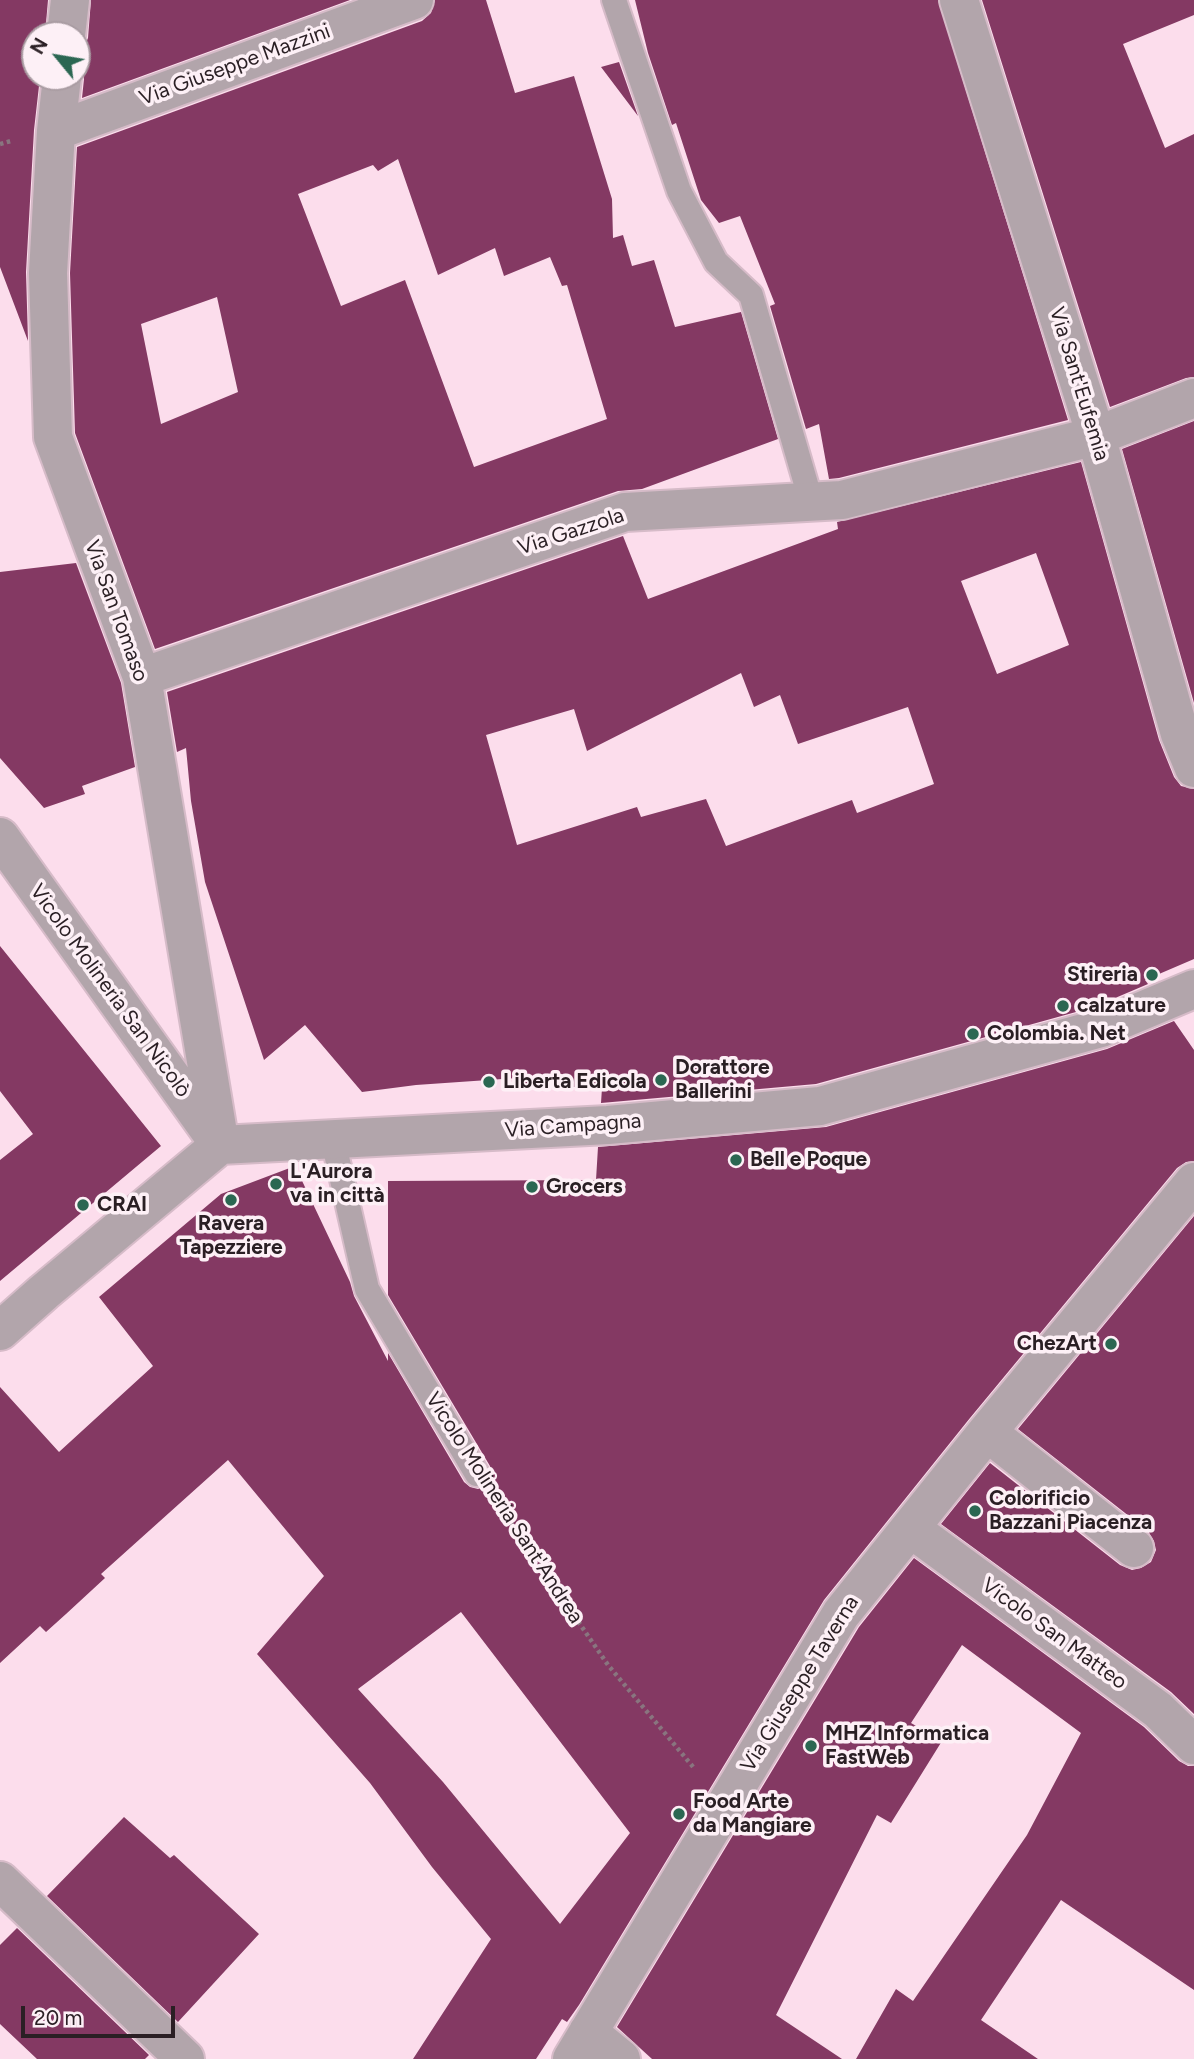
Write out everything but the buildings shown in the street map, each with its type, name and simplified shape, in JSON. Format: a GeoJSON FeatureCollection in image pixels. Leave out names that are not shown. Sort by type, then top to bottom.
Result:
{"type":"FeatureCollection","features":[{"type":"Feature","properties":{"kind":"street"},"geometry":{"type":"LineString","coordinates":[[68,21],[70,0]]}},
{"type":"Feature","properties":{"kind":"street","name":"Via Giuseppe Mazzini"},"geometry":{"type":"LineString","coordinates":[[56,131],[414,0]]}},
{"type":"Feature","properties":{"kind":"street","name":"Via Sant'Eufemia"},"geometry":{"type":"LineString","coordinates":[[959,0],[1096,436],[1180,734],[1194,768]]}},
{"type":"Feature","properties":{"kind":"street","name":"Via San Tomaso"},"geometry":{"type":"LineString","coordinates":[[60,91],[48,273],[53,437],[142,677],[220,1145]]}},
{"type":"Feature","properties":{"kind":"street","name":"Via Gazzola"},"geometry":{"type":"LineString","coordinates":[[142,677],[625,512],[842,500],[1096,436],[1194,398]]}},
{"type":"Feature","properties":{"kind":"street","name":"Vicolo Molineria San Nicolò"},"geometry":{"type":"LineString","coordinates":[[0,837],[220,1145]]}},
{"type":"Feature","properties":{"kind":"street","name":"Via Campagna"},"geometry":{"type":"LineString","coordinates":[[220,1145],[608,1125],[820,1106],[1101,1028],[1194,989]]}},
{"type":"Feature","properties":{"kind":"street"},"geometry":{"type":"LineString","coordinates":[[0,1331],[220,1145]]}},
{"type":"Feature","properties":{"kind":"street","name":"Via Giuseppe Taverna"},"geometry":{"type":"LineString","coordinates":[[580,2046],[841,1614],[987,1432],[1194,1182]]}},
{"type":"Feature","properties":{"kind":"street"},"geometry":{"type":"LineString","coordinates":[[987,1432],[1134,1548]]}},
{"type":"Feature","properties":{"kind":"street","name":"Vicolo San Matteo"},"geometry":{"type":"LineString","coordinates":[[910,1528],[1158,1710],[1194,1745]]}},
{"type":"Feature","properties":{"kind":"street"},"geometry":{"type":"LineString","coordinates":[[0,1881],[185,2059]]}},
{"type":"Feature","properties":{"kind":"street"},"geometry":{"type":"LineString","coordinates":[[580,2046],[621,2059]]}},
{"type":"Feature","properties":{"kind":"lane"},"geometry":{"type":"LineString","coordinates":[[614,0],[679,191],[716,262],[751,295],[811,501]]}},
{"type":"Feature","properties":{"kind":"lane","name":"Vicolo Molineria Sant'Andrea"},"geometry":{"type":"LineString","coordinates":[[332,1140],[367,1289],[477,1474]]}},
{"type":"Feature","properties":{"kind":"path","name":"Vicolo Molineria Sant'Andrea"},"geometry":{"type":"LineString","coordinates":[[477,1474],[608,1665],[724,1805]]}},
{"type":"Feature","properties":{"kind":"place","name":"Stireria"},"geometry":{"type":"Point","coordinates":[1152,975]}},
{"type":"Feature","properties":{"kind":"place","name":"calzature"},"geometry":{"type":"Point","coordinates":[1063,1006]}},
{"type":"Feature","properties":{"kind":"place","name":"Colombia. Net"},"geometry":{"type":"Point","coordinates":[973,1034]}},
{"type":"Feature","properties":{"kind":"place","name":"Dorattore Ballerini"},"geometry":{"type":"Point","coordinates":[661,1080]}},
{"type":"Feature","properties":{"kind":"place","name":"Liberta Edicola"},"geometry":{"type":"Point","coordinates":[489,1082]}},
{"type":"Feature","properties":{"kind":"place","name":"Bell e Poque"},"geometry":{"type":"Point","coordinates":[736,1160]}},
{"type":"Feature","properties":{"kind":"place","name":"L'Aurora va in città"},"geometry":{"type":"Point","coordinates":[276,1184]}},
{"type":"Feature","properties":{"kind":"place","name":"Grocers"},"geometry":{"type":"Point","coordinates":[532,1187]}},
{"type":"Feature","properties":{"kind":"place","name":"Ravera Tapezziere"},"geometry":{"type":"Point","coordinates":[231,1200]}},
{"type":"Feature","properties":{"kind":"place","name":"CRAI"},"geometry":{"type":"Point","coordinates":[83,1205]}},
{"type":"Feature","properties":{"kind":"place","name":"ChezArt"},"geometry":{"type":"Point","coordinates":[1111,1344]}},
{"type":"Feature","properties":{"kind":"place","name":"Colorificio Bazzani Piacenza"},"geometry":{"type":"Point","coordinates":[975,1511]}},
{"type":"Feature","properties":{"kind":"place","name":"MHZ Informatica FastWeb"},"geometry":{"type":"Point","coordinates":[811,1746]}},
{"type":"Feature","properties":{"kind":"place","name":"Food Arte da Mangiare"},"geometry":{"type":"Point","coordinates":[679,1814]}}]}
